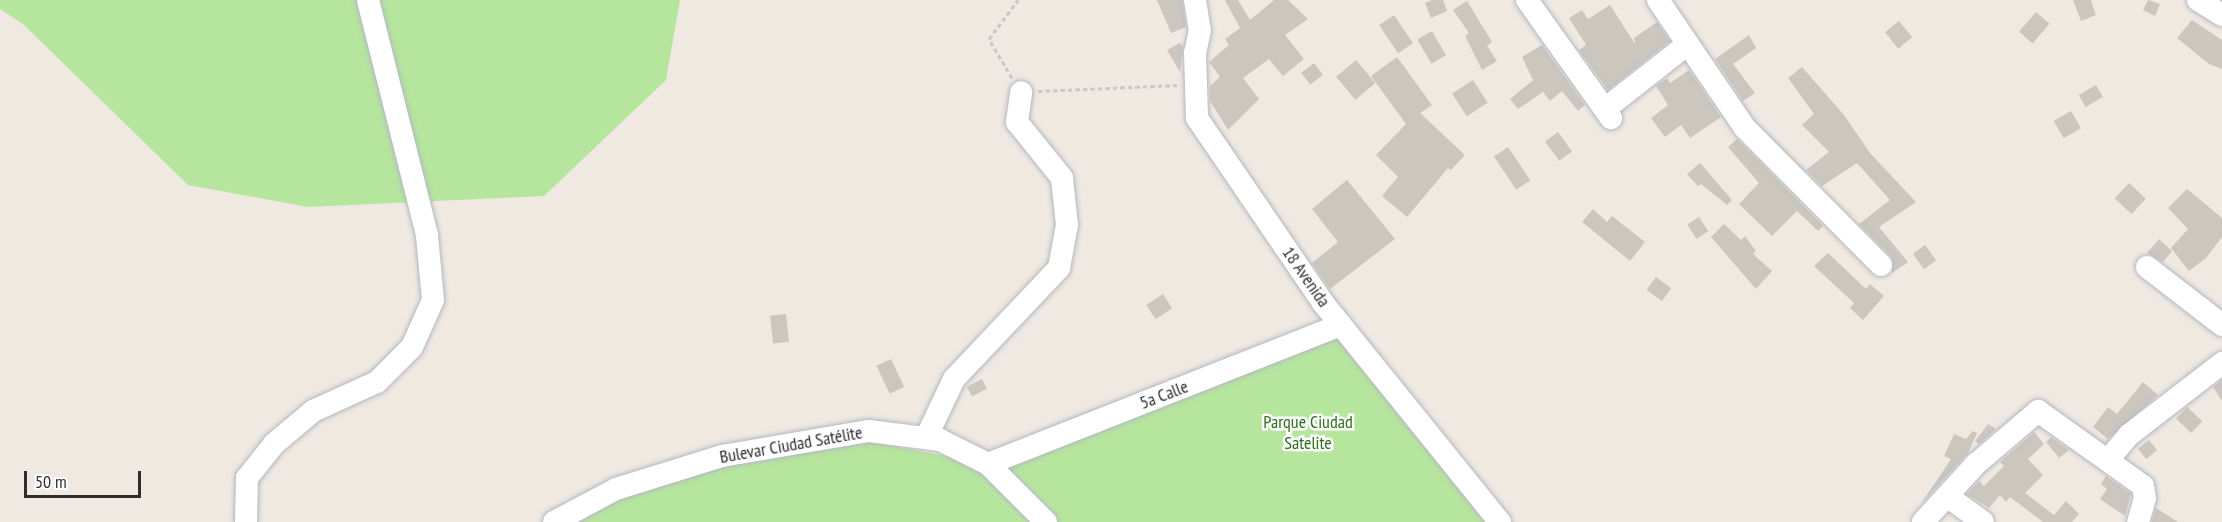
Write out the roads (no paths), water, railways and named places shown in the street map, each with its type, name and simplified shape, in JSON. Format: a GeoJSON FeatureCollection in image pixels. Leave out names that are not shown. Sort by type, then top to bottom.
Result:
{"type":"FeatureCollection","features":[{"type":"Feature","properties":{"kind":"street"},"geometry":{"type":"LineString","coordinates":[[246,522],[247,478],[274,444],[313,411],[377,382],[412,347],[433,300],[427,235],[368,0]]}},
{"type":"Feature","properties":{"kind":"street","name":"18 Avenida"},"geometry":{"type":"LineString","coordinates":[[1195,0],[1200,30],[1194,84],[1197,118],[1341,326],[1500,522]]}},
{"type":"Feature","properties":{"kind":"street"},"geometry":{"type":"LineString","coordinates":[[1527,0],[1608,113],[1688,44]]}},
{"type":"Feature","properties":{"kind":"street"},"geometry":{"type":"LineString","coordinates":[[1658,0],[1745,128],[1881,265]]}},
{"type":"Feature","properties":{"kind":"street"},"geometry":{"type":"LineString","coordinates":[[2198,0],[2222,15]]}},
{"type":"Feature","properties":{"kind":"street"},"geometry":{"type":"LineString","coordinates":[[926,438],[954,379],[1059,268],[1068,225],[1062,178],[1017,122],[1020,92]]}},
{"type":"Feature","properties":{"kind":"street"},"geometry":{"type":"LineString","coordinates":[[2147,267],[2222,325]]}},
{"type":"Feature","properties":{"kind":"street","name":"5a Calle"},"geometry":{"type":"LineString","coordinates":[[987,464],[1341,326]]}},
{"type":"Feature","properties":{"kind":"street"},"geometry":{"type":"LineString","coordinates":[[2108,460],[2129,435],[2222,363]]}},
{"type":"Feature","properties":{"kind":"street"},"geometry":{"type":"LineString","coordinates":[[1923,522],[1976,464],[2038,411],[2108,460],[2145,491],[2138,522]]}},
{"type":"Feature","properties":{"kind":"street","name":"Bulevar Ciudad Satélite"},"geometry":{"type":"LineString","coordinates":[[554,522],[616,489],[722,456],[869,431],[940,440],[987,464],[1046,522]]}},
{"type":"Feature","properties":{"kind":"street"},"geometry":{"type":"LineString","coordinates":[[1947,496],[1983,522]]}},
{"type":"Feature","properties":{"kind":"park label","name":"Parque Ciudad Satelite"},"geometry":{"type":"Point","coordinates":[1308,433]}}]}
